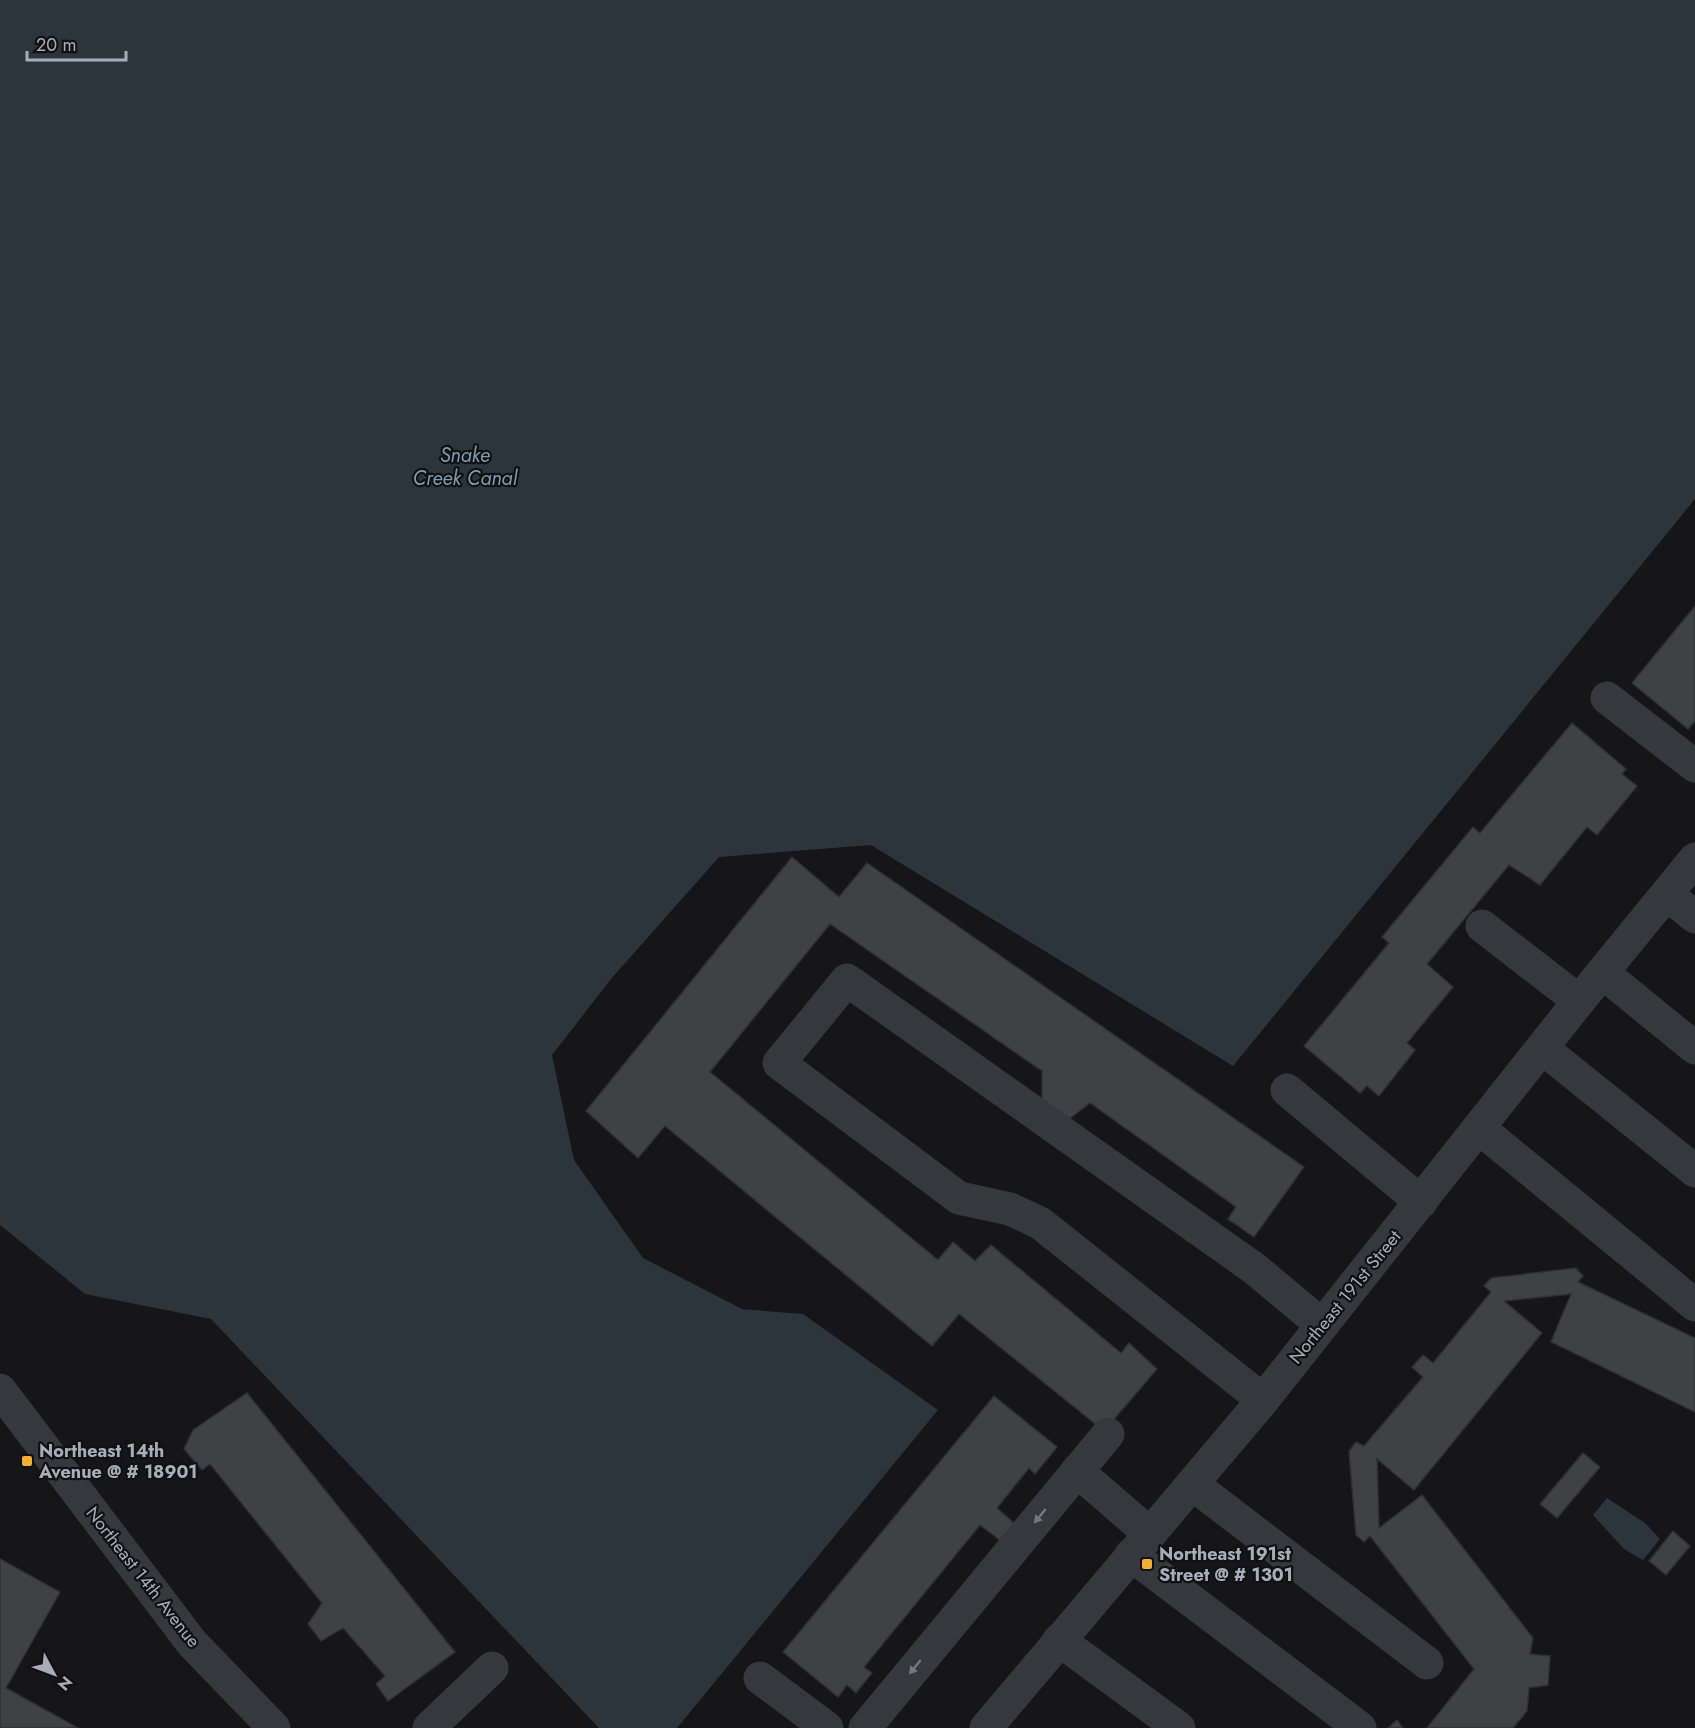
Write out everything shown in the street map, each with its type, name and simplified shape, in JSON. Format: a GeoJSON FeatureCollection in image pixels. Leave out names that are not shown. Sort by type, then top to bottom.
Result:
{"type":"FeatureCollection","features":[{"type":"Feature","properties":{"kind":"street"},"geometry":{"type":"LineString","coordinates":[[1607,698],[1695,765]]}},
{"type":"Feature","properties":{"kind":"street","name":"Northeast 191st Street"},"geometry":{"type":"LineString","coordinates":[[1000,1723],[1059,1640],[1263,1400],[1579,1001],[1695,859]]}},
{"type":"Feature","properties":{"kind":"street"},"geometry":{"type":"LineString","coordinates":[[1666,894],[1695,916]]}},
{"type":"Feature","properties":{"kind":"street"},"geometry":{"type":"LineString","coordinates":[[1482,926],[1579,1001]]}},
{"type":"Feature","properties":{"kind":"street"},"geometry":{"type":"LineString","coordinates":[[1603,973],[1695,1048]]}},
{"type":"Feature","properties":{"kind":"street"},"geometry":{"type":"LineString","coordinates":[[1263,1400],[1040,1223],[1010,1209],[959,1198],[779,1063],[847,980],[1255,1269],[1322,1325]]}},
{"type":"Feature","properties":{"kind":"street"},"geometry":{"type":"LineString","coordinates":[[1542,1048],[1695,1171]]}},
{"type":"Feature","properties":{"kind":"street"},"geometry":{"type":"LineString","coordinates":[[1287,1090],[1420,1202]]}},
{"type":"Feature","properties":{"kind":"street"},"geometry":{"type":"LineString","coordinates":[[1479,1128],[1695,1305]]}},
{"type":"Feature","properties":{"kind":"street","name":"Northeast 14th Avenue"},"geometry":{"type":"LineString","coordinates":[[0,1390],[192,1642],[274,1728]]}},
{"type":"Feature","properties":{"kind":"street"},"geometry":{"type":"LineString","coordinates":[[865,1728],[1108,1434]]}},
{"type":"Feature","properties":{"kind":"street"},"geometry":{"type":"LineString","coordinates":[[1077,1471],[1141,1544],[1360,1728]]}},
{"type":"Feature","properties":{"kind":"street"},"geometry":{"type":"LineString","coordinates":[[1192,1484],[1427,1663]]}},
{"type":"Feature","properties":{"kind":"street"},"geometry":{"type":"LineString","coordinates":[[1059,1640],[1179,1728]]}},
{"type":"Feature","properties":{"kind":"street"},"geometry":{"type":"LineString","coordinates":[[429,1728],[492,1668]]}},
{"type":"Feature","properties":{"kind":"street"},"geometry":{"type":"LineString","coordinates":[[760,1678],[827,1728]]}},
{"type":"Feature","properties":{"kind":"water","name":"Snake Creek Canal"},"geometry":{"type":"Polygon","coordinates":[[[0,0],[1695,0],[1695,499],[1233,1066],[871,845],[719,857],[611,979],[552,1055],[574,1160],[643,1258],[742,1309],[803,1314],[938,1410],[677,1728],[599,1728],[211,1319],[85,1294],[0,1225],[0,0]]]}},
{"type":"Feature","properties":{"kind":"water"},"geometry":{"type":"Polygon","coordinates":[[[1607,1498],[1645,1523],[1660,1539],[1643,1560],[1624,1549],[1593,1515],[1607,1498]]]}},
{"type":"Feature","properties":{"kind":"building"},"geometry":{"type":"Polygon","coordinates":[[[1695,606],[1695,721],[1688,729],[1632,683],[1695,606]]]}},
{"type":"Feature","properties":{"kind":"building"},"geometry":{"type":"Polygon","coordinates":[[[1572,723],[1626,769],[1622,774],[1637,786],[1597,835],[1587,827],[1540,885],[1509,865],[1427,964],[1453,987],[1407,1043],[1415,1050],[1379,1096],[1367,1086],[1360,1093],[1304,1046],[1389,943],[1382,937],[1473,827],[1480,833],[1572,723]]]}},
{"type":"Feature","properties":{"kind":"building"},"geometry":{"type":"Polygon","coordinates":[[[792,857],[839,897],[867,863],[1304,1167],[1254,1237],[1228,1219],[1236,1207],[1090,1103],[1065,1122],[1042,1103],[1042,1071],[830,924],[710,1072],[938,1260],[953,1242],[975,1261],[991,1245],[1121,1353],[1129,1343],[1157,1369],[1104,1431],[959,1314],[932,1346],[665,1126],[638,1158],[586,1111],[792,857]]]}},
{"type":"Feature","properties":{"kind":"building"},"geometry":{"type":"Polygon","coordinates":[[[1576,1268],[1583,1276],[1578,1282],[1695,1338],[1695,1412],[1551,1342],[1571,1294],[1504,1301],[1542,1333],[1414,1490],[1377,1459],[1379,1528],[1422,1495],[1533,1638],[1530,1654],[1550,1656],[1548,1685],[1529,1688],[1527,1711],[1513,1728],[1427,1728],[1474,1669],[1370,1536],[1364,1542],[1356,1535],[1349,1451],[1356,1442],[1364,1446],[1423,1377],[1412,1367],[1423,1355],[1433,1363],[1491,1292],[1484,1286],[1491,1278],[1576,1268]]]}},
{"type":"Feature","properties":{"kind":"building"},"geometry":{"type":"Polygon","coordinates":[[[247,1393],[455,1652],[388,1701],[376,1684],[385,1676],[343,1628],[321,1641],[308,1624],[322,1603],[210,1464],[202,1470],[184,1449],[193,1430],[247,1393]]]}},
{"type":"Feature","properties":{"kind":"building"},"geometry":{"type":"Polygon","coordinates":[[[994,1396],[1057,1447],[1035,1474],[1029,1468],[997,1508],[1015,1524],[1001,1541],[980,1525],[864,1667],[872,1673],[856,1693],[847,1685],[838,1697],[783,1652],[994,1396]]]}},
{"type":"Feature","properties":{"kind":"building"},"geometry":{"type":"Polygon","coordinates":[[[1583,1453],[1600,1467],[1557,1518],[1540,1504],[1583,1453]]]}},
{"type":"Feature","properties":{"kind":"building"},"geometry":{"type":"Polygon","coordinates":[[[1673,1531],[1690,1546],[1666,1575],[1649,1561],[1673,1531]]]}},
{"type":"Feature","properties":{"kind":"building"},"geometry":{"type":"Polygon","coordinates":[[[0,1559],[60,1592],[6,1688],[78,1728],[0,1728],[0,1559]]]}},
{"type":"Feature","properties":{"kind":"building"},"geometry":{"type":"Polygon","coordinates":[[[1397,1720],[1403,1728],[1388,1728],[1397,1720]]]}},
{"type":"Feature","properties":{"kind":"place","name":"Northeast 14th Avenue @ # 18901"},"geometry":{"type":"Point","coordinates":[27,1461]}},
{"type":"Feature","properties":{"kind":"place","name":"Northeast 191st Street @ # 1301"},"geometry":{"type":"Point","coordinates":[1147,1564]}}]}
